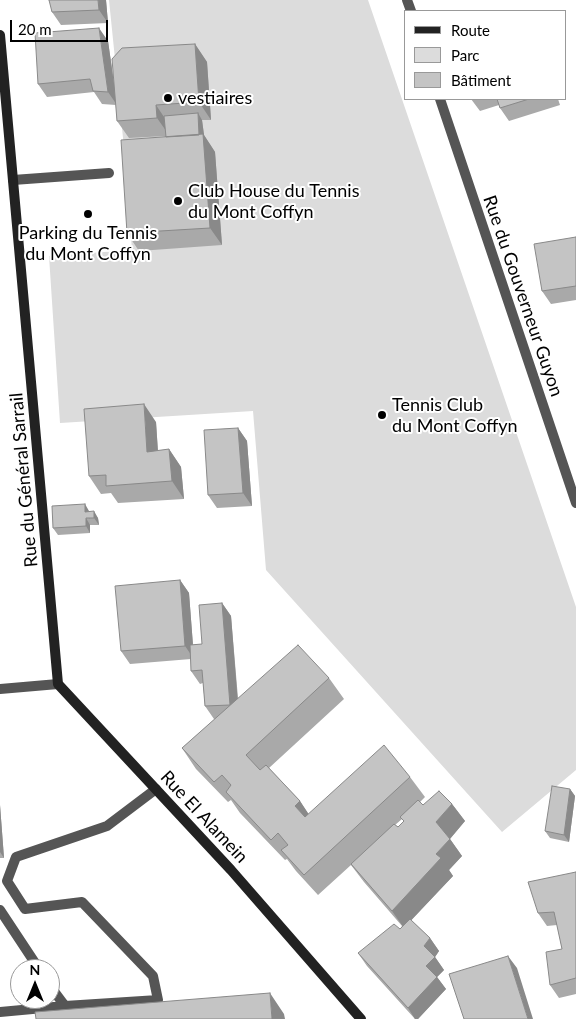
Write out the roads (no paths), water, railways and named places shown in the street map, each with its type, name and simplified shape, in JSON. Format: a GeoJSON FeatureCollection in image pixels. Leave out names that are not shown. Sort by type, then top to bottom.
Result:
{"type":"FeatureCollection","features":[{"type":"Feature","properties":{"kind":"street","name":"Rue du Général Sarrail"},"geometry":{"type":"LineString","coordinates":[[0,35],[58,684]]}},
{"type":"Feature","properties":{"kind":"street","name":"Rue du Gouverneur Guyon"},"geometry":{"type":"LineString","coordinates":[[440,100],[576,503]]}},
{"type":"Feature","properties":{"kind":"street"},"geometry":{"type":"LineString","coordinates":[[13,180],[109,173]]}},
{"type":"Feature","properties":{"kind":"street"},"geometry":{"type":"LineString","coordinates":[[0,688],[58,684]]}},
{"type":"Feature","properties":{"kind":"street","name":"Rue El Alamein"},"geometry":{"type":"LineString","coordinates":[[58,684],[232,870],[361,1019]]}},
{"type":"Feature","properties":{"kind":"street"},"geometry":{"type":"LineString","coordinates":[[0,1012],[158,1000],[153,976],[82,902],[25,909],[7,881],[16,857],[107,826],[156,789]]}},
{"type":"Feature","properties":{"kind":"street"},"geometry":{"type":"LineString","coordinates":[[0,910],[32,959]]}},
{"type":"Feature","properties":{"kind":"street"},"geometry":{"type":"LineString","coordinates":[[60,999],[65,1006]]}},
{"type":"Feature","properties":{"kind":"place","name":"vestiaires"},"geometry":{"type":"Point","coordinates":[168,98]}},
{"type":"Feature","properties":{"kind":"place","name":"Club House du Tennis du Mont Coffyn"},"geometry":{"type":"Point","coordinates":[178,201]}},
{"type":"Feature","properties":{"kind":"place","name":"Parking du Tennis du Mont Coffyn"},"geometry":{"type":"Point","coordinates":[88,214]}},
{"type":"Feature","properties":{"kind":"place","name":"Tennis Club du Mont Coffyn"},"geometry":{"type":"Point","coordinates":[382,415]}}]}
